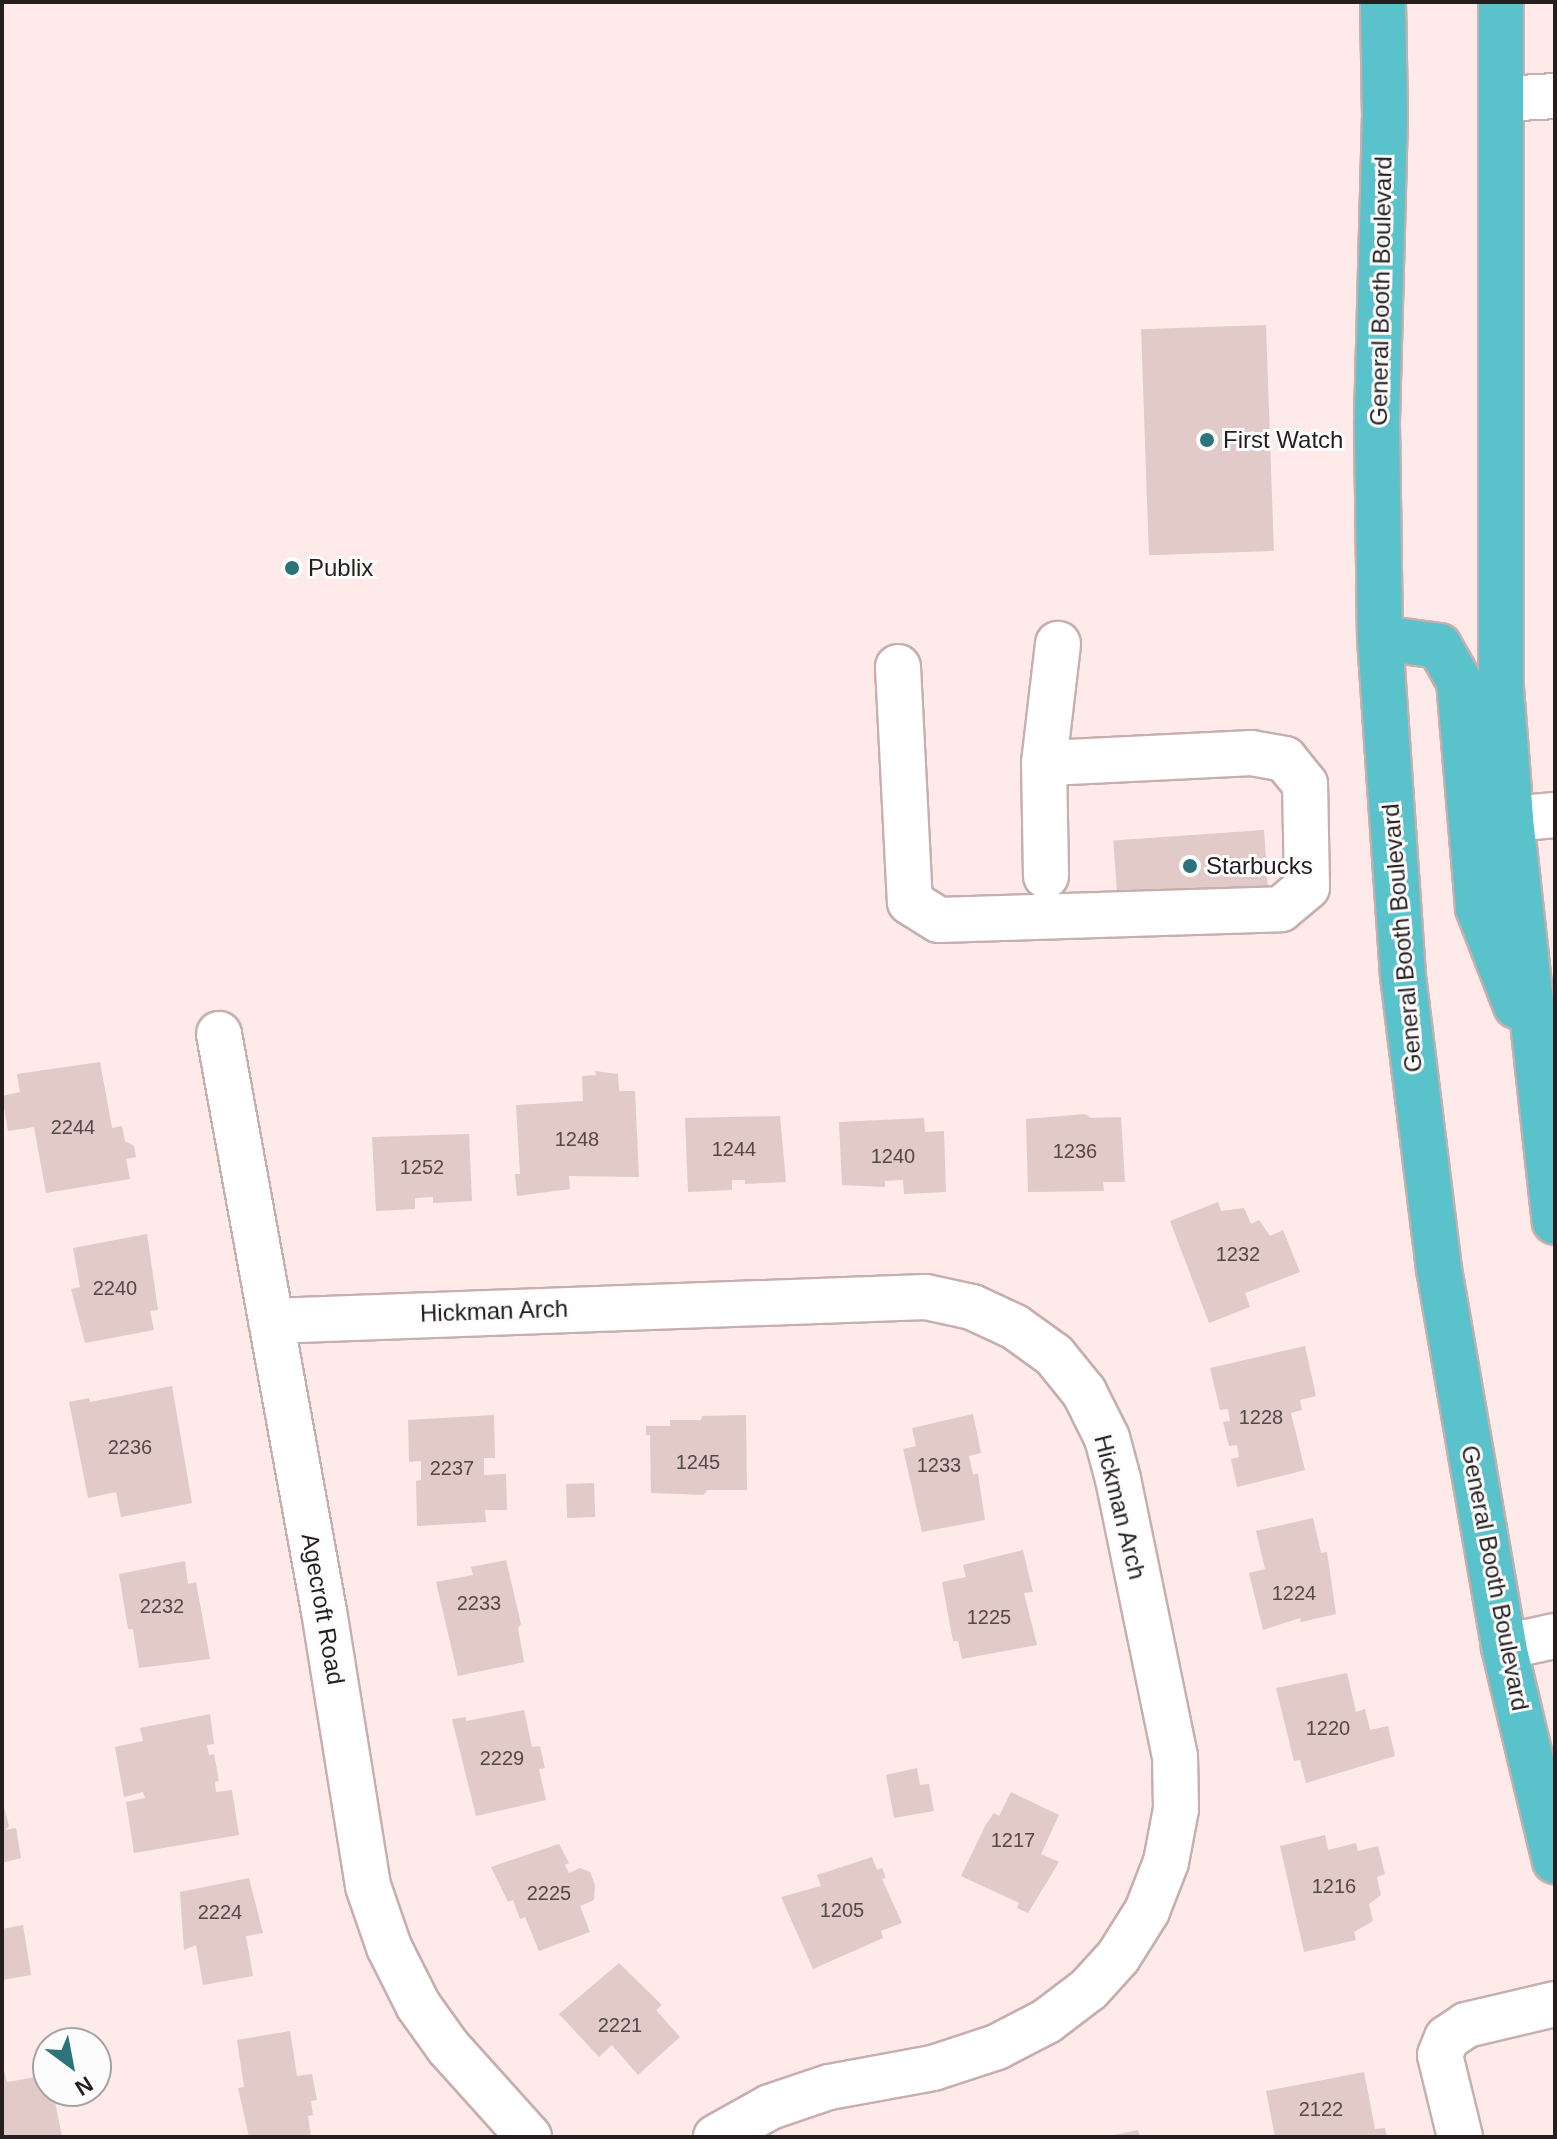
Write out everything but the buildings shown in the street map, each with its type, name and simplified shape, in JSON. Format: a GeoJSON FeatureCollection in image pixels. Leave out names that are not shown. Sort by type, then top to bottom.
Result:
{"type":"FeatureCollection","features":[{"type":"Feature","properties":{"kind":"highway","name":"General Booth Boulevard"},"geometry":{"type":"LineString","coordinates":[[1383,2],[1385,115],[1377,424],[1380,638],[1403,976],[1439,1269],[1504,1647],[1555,1861]]}},
{"type":"Feature","properties":{"kind":"highway"},"geometry":{"type":"LineString","coordinates":[[1501,2],[1501,688],[1511,819],[1555,1222]]}},
{"type":"Feature","properties":{"kind":"highway"},"geometry":{"type":"LineString","coordinates":[[1380,638],[1439,646],[1459,681],[1478,908],[1537,1061]]}},
{"type":"Feature","properties":{"kind":"street"},"geometry":{"type":"LineString","coordinates":[[1502,99],[1555,96]]}},
{"type":"Feature","properties":{"kind":"street"},"geometry":{"type":"LineString","coordinates":[[1046,876],[1044,763],[1058,644]]}},
{"type":"Feature","properties":{"kind":"street"},"geometry":{"type":"LineString","coordinates":[[898,667],[910,902],[939,920],[1281,909],[1307,887],[1305,784],[1285,759],[1251,753],[1044,763]]}},
{"type":"Feature","properties":{"kind":"street"},"geometry":{"type":"LineString","coordinates":[[1511,819],[1555,815]]}},
{"type":"Feature","properties":{"kind":"street","name":"Agecroft Road"},"geometry":{"type":"LineString","coordinates":[[219,1034],[324,1611],[368,1886],[389,1947],[418,2005],[448,2047],[529,2137]]}},
{"type":"Feature","properties":{"kind":"street","name":"Hickman Arch"},"geometry":{"type":"LineString","coordinates":[[271,1321],[926,1297],[972,1307],[1015,1327],[1054,1355],[1084,1392],[1107,1438],[1118,1479],[1175,1756],[1176,1809],[1166,1862],[1147,1911],[1118,1957],[1089,1989],[1047,2021],[997,2047],[933,2068],[829,2087],[770,2107],[716,2137]]}},
{"type":"Feature","properties":{"kind":"street"},"geometry":{"type":"LineString","coordinates":[[1504,1647],[1555,1636]]}},
{"type":"Feature","properties":{"kind":"street"},"geometry":{"type":"LineString","coordinates":[[1460,2137],[1440,2055],[1447,2038],[1466,2025],[1555,2004]]}},
{"type":"Feature","properties":{"kind":"place","name":"First Watch"},"geometry":{"type":"Point","coordinates":[1207,440]}},
{"type":"Feature","properties":{"kind":"place","name":"Publix"},"geometry":{"type":"Point","coordinates":[292,568]}},
{"type":"Feature","properties":{"kind":"place","name":"Starbucks"},"geometry":{"type":"Point","coordinates":[1190,866]}}]}
